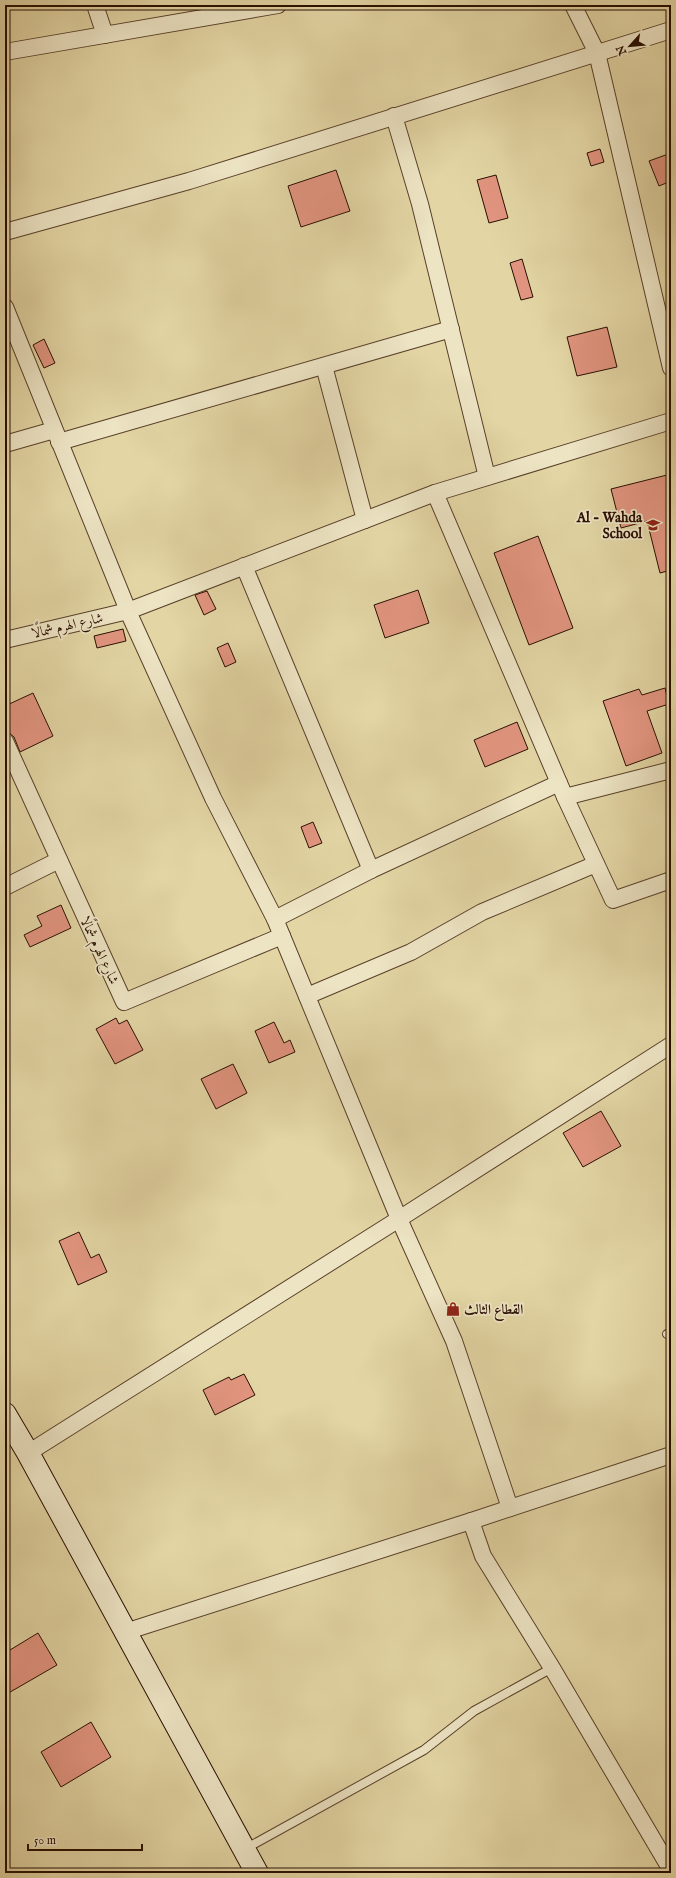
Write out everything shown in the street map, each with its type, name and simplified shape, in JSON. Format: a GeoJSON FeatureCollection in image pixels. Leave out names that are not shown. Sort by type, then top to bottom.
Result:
{"type":"FeatureCollection","features":[{"type":"Feature","properties":{"kind":"main road"},"geometry":{"type":"LineString","coordinates":[[5,1414],[28,1453],[257,1873]]}},
{"type":"Feature","properties":{"kind":"street"},"geometry":{"type":"LineString","coordinates":[[95,5],[104,35]]}},
{"type":"Feature","properties":{"kind":"street"},"geometry":{"type":"LineString","coordinates":[[5,52],[278,5]]}},
{"type":"Feature","properties":{"kind":"street"},"geometry":{"type":"LineString","coordinates":[[573,5],[597,53],[671,368]]}},
{"type":"Feature","properties":{"kind":"street"},"geometry":{"type":"LineString","coordinates":[[5,232],[189,181],[671,30]]}},
{"type":"Feature","properties":{"kind":"street"},"geometry":{"type":"LineString","coordinates":[[394,116],[420,204],[488,477]]}},
{"type":"Feature","properties":{"kind":"street"},"geometry":{"type":"LineString","coordinates":[[5,307],[128,611],[213,798],[275,919],[399,1220],[454,1341],[510,1508]]}},
{"type":"Feature","properties":{"kind":"street"},"geometry":{"type":"LineString","coordinates":[[5,444],[56,436],[324,366],[451,330]]}},
{"type":"Feature","properties":{"kind":"street"},"geometry":{"type":"LineString","coordinates":[[324,366],[365,520]]}},
{"type":"Feature","properties":{"kind":"street","name":"شارع الهرم شمالًا"},"geometry":{"type":"LineString","coordinates":[[5,640],[128,611],[435,493],[671,421]]}},
{"type":"Feature","properties":{"kind":"street"},"geometry":{"type":"LineString","coordinates":[[435,493],[562,790],[613,900],[671,880]]}},
{"type":"Feature","properties":{"kind":"street"},"geometry":{"type":"LineString","coordinates":[[244,566],[371,870]]}},
{"type":"Feature","properties":{"kind":"street","name":"شارع الهرم شمالًا"},"geometry":{"type":"LineString","coordinates":[[5,741],[124,1002],[282,936]]}},
{"type":"Feature","properties":{"kind":"street"},"geometry":{"type":"LineString","coordinates":[[275,919],[371,870],[562,790],[671,770]]}},
{"type":"Feature","properties":{"kind":"street"},"geometry":{"type":"LineString","coordinates":[[5,887],[59,860]]}},
{"type":"Feature","properties":{"kind":"street"},"geometry":{"type":"LineString","coordinates":[[307,996],[411,952],[482,912],[596,864]]}},
{"type":"Feature","properties":{"kind":"street"},"geometry":{"type":"LineString","coordinates":[[28,1453],[399,1220],[671,1045]]}},
{"type":"Feature","properties":{"kind":"street"},"geometry":{"type":"LineString","coordinates":[[125,1632],[471,1521],[671,1454]]}},
{"type":"Feature","properties":{"kind":"street"},"geometry":{"type":"LineString","coordinates":[[471,1521],[483,1556],[552,1668],[671,1870]]}},
{"type":"Feature","properties":{"kind":"lane"},"geometry":{"type":"LineString","coordinates":[[244,1850],[424,1750],[474,1711],[552,1668]]}},
{"type":"Feature","properties":{"kind":"building"},"geometry":{"type":"Polygon","coordinates":[[[600,149],[604,162],[591,166],[587,153],[600,149]]]}},
{"type":"Feature","properties":{"kind":"building"},"geometry":{"type":"Polygon","coordinates":[[[671,153],[671,181],[659,186],[649,161],[671,153]]]}},
{"type":"Feature","properties":{"kind":"building"},"geometry":{"type":"Polygon","coordinates":[[[336,170],[350,211],[301,227],[288,186],[336,170]]]}},
{"type":"Feature","properties":{"kind":"building"},"geometry":{"type":"Polygon","coordinates":[[[496,175],[508,218],[489,223],[477,180],[496,175]]]}},
{"type":"Feature","properties":{"kind":"building"},"geometry":{"type":"Polygon","coordinates":[[[522,259],[533,297],[521,300],[510,263],[522,259]]]}},
{"type":"Feature","properties":{"kind":"building"},"geometry":{"type":"Polygon","coordinates":[[[607,327],[617,367],[577,376],[567,337],[607,327]]]}},
{"type":"Feature","properties":{"kind":"building"},"geometry":{"type":"Polygon","coordinates":[[[44,339],[55,363],[44,368],[33,345],[44,339]]]}},
{"type":"Feature","properties":{"kind":"building"},"geometry":{"type":"Polygon","coordinates":[[[671,474],[671,570],[660,573],[647,521],[621,528],[611,489],[671,474]]]}},
{"type":"Feature","properties":{"kind":"building"},"geometry":{"type":"Polygon","coordinates":[[[538,536],[573,628],[529,645],[494,553],[538,536]]]}},
{"type":"Feature","properties":{"kind":"building"},"geometry":{"type":"Polygon","coordinates":[[[418,590],[429,623],[385,638],[374,605],[418,590]]]}},
{"type":"Feature","properties":{"kind":"building"},"geometry":{"type":"Polygon","coordinates":[[[207,591],[216,609],[204,615],[195,595],[207,591]]]}},
{"type":"Feature","properties":{"kind":"building"},"geometry":{"type":"Polygon","coordinates":[[[123,629],[126,641],[97,648],[94,636],[123,629]]]}},
{"type":"Feature","properties":{"kind":"building"},"geometry":{"type":"Polygon","coordinates":[[[228,643],[236,662],[225,667],[217,648],[228,643]]]}},
{"type":"Feature","properties":{"kind":"building"},"geometry":{"type":"Polygon","coordinates":[[[665,688],[669,704],[647,711],[662,753],[626,766],[603,701],[639,689],[642,695],[665,688]]]}},
{"type":"Feature","properties":{"kind":"building"},"geometry":{"type":"Polygon","coordinates":[[[33,693],[53,736],[20,752],[14,737],[8,732],[5,726],[5,706],[33,693]]]}},
{"type":"Feature","properties":{"kind":"building"},"geometry":{"type":"Polygon","coordinates":[[[517,722],[528,749],[485,767],[474,740],[517,722]]]}},
{"type":"Feature","properties":{"kind":"building"},"geometry":{"type":"Polygon","coordinates":[[[313,822],[322,843],[309,848],[301,827],[313,822]]]}},
{"type":"Feature","properties":{"kind":"building"},"geometry":{"type":"Polygon","coordinates":[[[61,905],[71,928],[30,947],[24,935],[42,926],[37,916],[61,905]]]}},
{"type":"Feature","properties":{"kind":"building"},"geometry":{"type":"Polygon","coordinates":[[[116,1018],[119,1024],[127,1020],[143,1050],[115,1064],[96,1029],[116,1018]]]}},
{"type":"Feature","properties":{"kind":"building"},"geometry":{"type":"Polygon","coordinates":[[[274,1022],[284,1043],[290,1040],[295,1052],[269,1063],[255,1031],[274,1022]]]}},
{"type":"Feature","properties":{"kind":"building"},"geometry":{"type":"Polygon","coordinates":[[[233,1064],[247,1093],[216,1109],[201,1079],[233,1064]]]}},
{"type":"Feature","properties":{"kind":"building"},"geometry":{"type":"Polygon","coordinates":[[[601,1111],[621,1146],[583,1167],[563,1133],[601,1111]]]}},
{"type":"Feature","properties":{"kind":"building"},"geometry":{"type":"Polygon","coordinates":[[[79,1232],[91,1258],[99,1254],[107,1272],[78,1285],[59,1241],[79,1232]]]}},
{"type":"Feature","properties":{"kind":"building"},"geometry":{"type":"Polygon","coordinates":[[[244,1374],[255,1395],[215,1415],[203,1390],[229,1377],[231,1380],[244,1374]]]}},
{"type":"Feature","properties":{"kind":"building"},"geometry":{"type":"Polygon","coordinates":[[[38,1633],[57,1665],[5,1695],[5,1653],[38,1633]]]}},
{"type":"Feature","properties":{"kind":"building"},"geometry":{"type":"Polygon","coordinates":[[[91,1722],[111,1757],[61,1787],[41,1752],[91,1722]]]}},
{"type":"Feature","properties":{"kind":"place","name":"Al - Wahda School"},"geometry":{"type":"Point","coordinates":[653,525]}},
{"type":"Feature","properties":{"kind":"place","name":"القطاع الثالث"},"geometry":{"type":"Point","coordinates":[453,1309]}}]}
